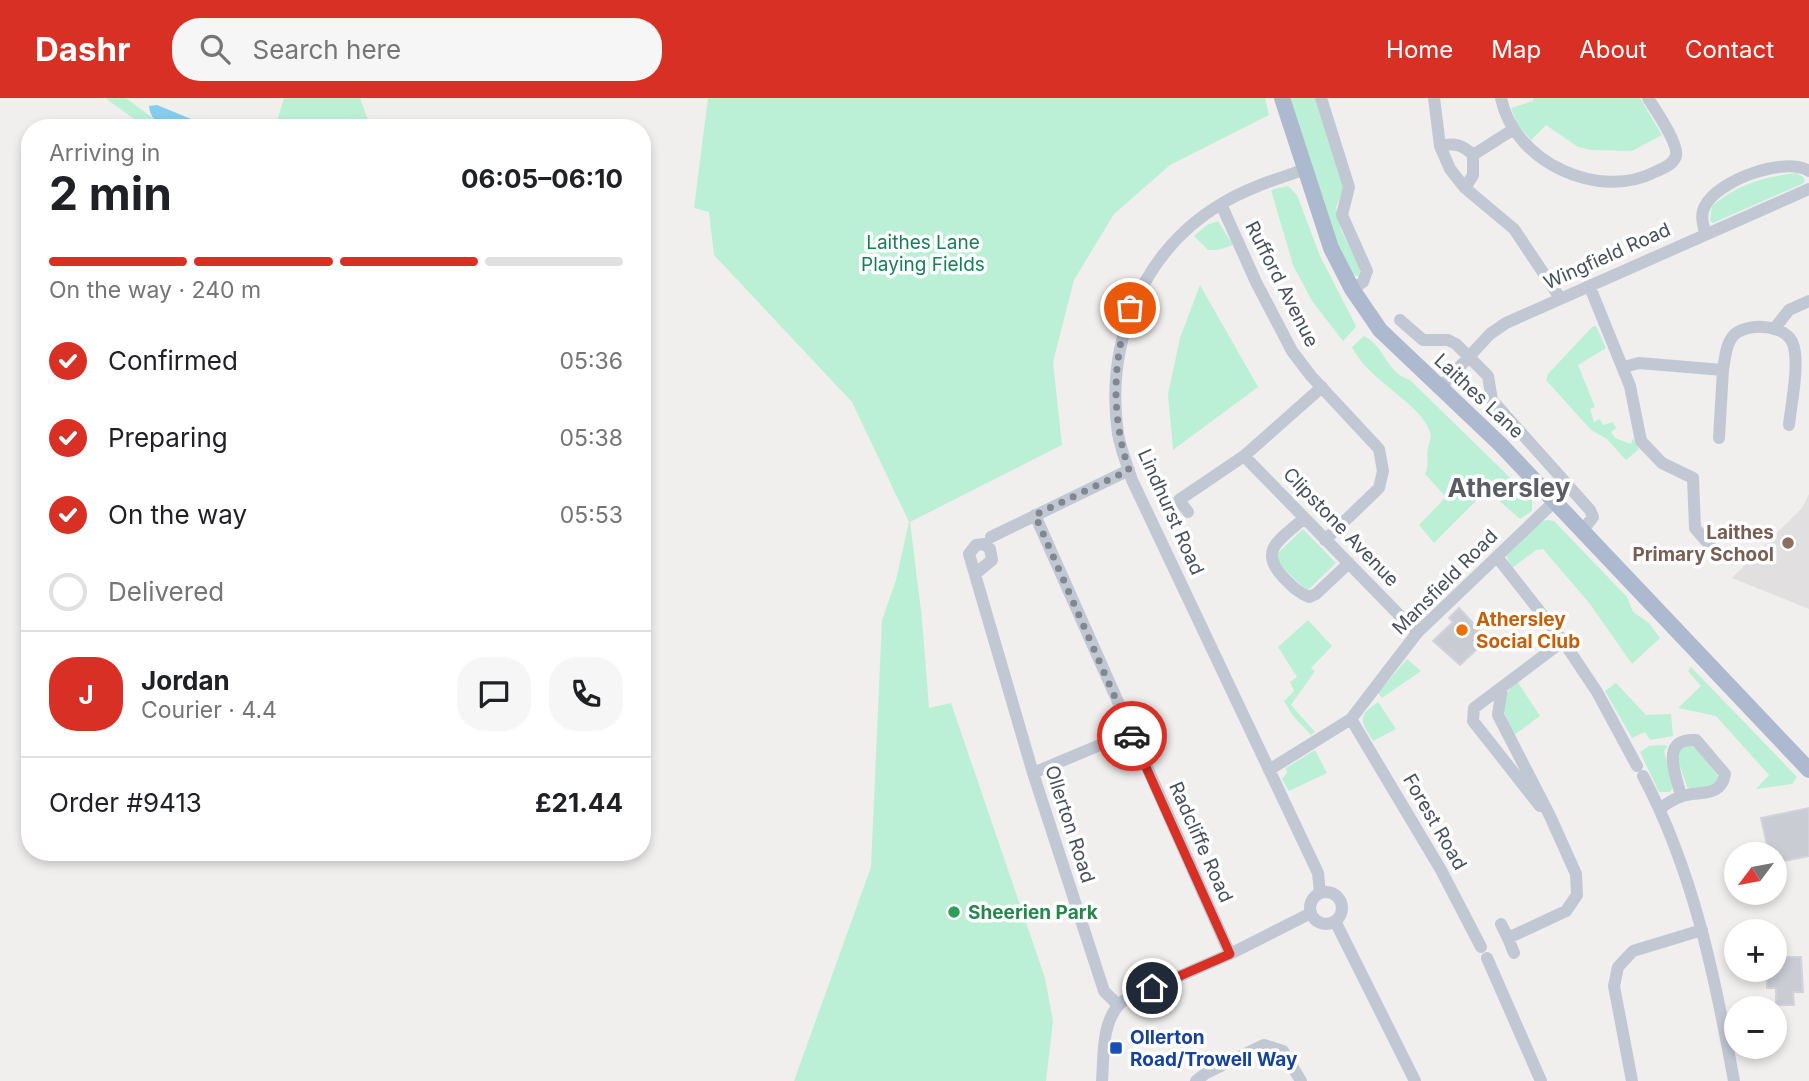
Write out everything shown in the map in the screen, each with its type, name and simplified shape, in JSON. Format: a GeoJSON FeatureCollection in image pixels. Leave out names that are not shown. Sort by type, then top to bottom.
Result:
{"type":"FeatureCollection","features":[{"type":"Feature","properties":{"kind":"main road","name":"Laithes Lane"},"geometry":{"type":"LineString","coordinates":[[1282,98],[1331,248],[1352,289],[1380,330],[1501,445],[1809,770]]}},
{"type":"Feature","properties":{"kind":"street"},"geometry":{"type":"LineString","coordinates":[[1321,98],[1349,187],[1342,215],[1367,271],[1363,282],[1352,289]]}},
{"type":"Feature","properties":{"kind":"street"},"geometry":{"type":"LineString","coordinates":[[1434,98],[1440,146],[1450,169],[1465,188],[1514,229],[1560,298]]}},
{"type":"Feature","properties":{"kind":"street"},"geometry":{"type":"LineString","coordinates":[[1501,98],[1514,129],[1525,145],[1548,163],[1574,176],[1600,181],[1628,181],[1671,164],[1676,155],[1675,146],[1648,98]]}},
{"type":"Feature","properties":{"kind":"street"},"geometry":{"type":"LineString","coordinates":[[1473,155],[1514,129]]}},
{"type":"Feature","properties":{"kind":"street"},"geometry":{"type":"LineString","coordinates":[[1440,146],[1454,144],[1473,155],[1473,175],[1465,188]]}},
{"type":"Feature","properties":{"kind":"street"},"geometry":{"type":"LineString","coordinates":[[1705,233],[1702,217],[1705,205],[1714,195],[1735,181],[1755,172],[1777,167],[1800,165],[1809,171]]}},
{"type":"Feature","properties":{"kind":"street","name":"Lindhurst Road"},"geometry":{"type":"LineString","coordinates":[[1306,169],[1221,204],[1186,230],[1167,250],[1130,308],[1118,353],[1115,392],[1118,435],[1129,470],[1318,873],[1320,893]]}},
{"type":"Feature","properties":{"kind":"street","name":"Wingfield Road"},"geometry":{"type":"LineString","coordinates":[[1440,388],[1490,334],[1506,323],[1809,189]]}},
{"type":"Feature","properties":{"kind":"street","name":"Rufford Avenue"},"geometry":{"type":"LineString","coordinates":[[1221,204],[1292,351],[1379,449],[1383,471],[1379,488],[1325,540]]}},
{"type":"Feature","properties":{"kind":"street"},"geometry":{"type":"LineString","coordinates":[[1589,285],[1624,367],[1641,441],[1662,463],[1693,478],[1695,528],[1713,549]]}},
{"type":"Feature","properties":{"kind":"street"},"geometry":{"type":"LineString","coordinates":[[1774,329],[1790,310],[1809,301]]}},
{"type":"Feature","properties":{"kind":"street","name":"Laithes Lane"},"geometry":{"type":"LineString","coordinates":[[1400,320],[1423,341],[1448,340],[1488,376],[1492,400],[1590,510],[1593,517],[1582,531]]}},
{"type":"Feature","properties":{"kind":"street"},"geometry":{"type":"LineString","coordinates":[[1719,438],[1723,370],[1728,345],[1735,335],[1759,327],[1774,329],[1788,336],[1794,350],[1789,425]]}},
{"type":"Feature","properties":{"kind":"street"},"geometry":{"type":"LineString","coordinates":[[1624,367],[1639,363],[1723,370]]}},
{"type":"Feature","properties":{"kind":"street"},"geometry":{"type":"LineString","coordinates":[[1188,512],[1179,500],[1244,456],[1322,387]]}},
{"type":"Feature","properties":{"kind":"street","name":"Clipstone Avenue"},"geometry":{"type":"LineString","coordinates":[[1244,456],[1410,626]]}},
{"type":"Feature","properties":{"kind":"street"},"geometry":{"type":"LineString","coordinates":[[991,537],[1129,470]]}},
{"type":"Feature","properties":{"kind":"street","name":"Mansfield Road"},"geometry":{"type":"LineString","coordinates":[[1269,770],[1351,719],[1417,633],[1555,501]]}},
{"type":"Feature","properties":{"kind":"street","name":"Radcliffe Road"},"geometry":{"type":"LineString","coordinates":[[1035,515],[1230,954]]}},
{"type":"Feature","properties":{"kind":"street"},"geometry":{"type":"LineString","coordinates":[[1304,518],[1270,555],[1272,565],[1298,593],[1309,597],[1316,594],[1349,563]]}},
{"type":"Feature","properties":{"kind":"street"},"geometry":{"type":"LineString","coordinates":[[1497,557],[1563,640],[1598,692],[1660,808],[1702,930],[1734,1081]]}},
{"type":"Feature","properties":{"kind":"street","name":"Ollerton Road"},"geometry":{"type":"LineString","coordinates":[[975,574],[1033,773],[1104,991],[1118,1005]]}},
{"type":"Feature","properties":{"kind":"street"},"geometry":{"type":"LineString","coordinates":[[1550,816],[1528,794],[1473,721],[1474,708],[1563,640]]}},
{"type":"Feature","properties":{"kind":"street"},"geometry":{"type":"LineString","coordinates":[[1502,687],[1498,715],[1550,816],[1576,874],[1577,895],[1566,911],[1508,938]]}},
{"type":"Feature","properties":{"kind":"street","name":"Forest Road"},"geometry":{"type":"LineString","coordinates":[[1351,719],[1441,870],[1484,952],[1541,1081]]}},
{"type":"Feature","properties":{"kind":"street"},"geometry":{"type":"LineString","coordinates":[[1033,773],[1131,732]]}},
{"type":"Feature","properties":{"kind":"street"},"geometry":{"type":"LineString","coordinates":[[1660,808],[1681,796],[1716,791],[1724,783],[1725,774],[1722,768],[1696,740],[1686,740],[1676,745],[1672,755],[1681,796]]}},
{"type":"Feature","properties":{"kind":"street"},"geometry":{"type":"LineString","coordinates":[[1311,913],[1312,900],[1320,893],[1332,893],[1340,901],[1341,911],[1335,921]]}},
{"type":"Feature","properties":{"kind":"street"},"geometry":{"type":"LineString","coordinates":[[1102,1081],[1107,1027],[1118,1005],[1130,996],[1230,954],[1311,913]]}},
{"type":"Feature","properties":{"kind":"street"},"geometry":{"type":"LineString","coordinates":[[1311,913],[1322,923],[1335,921]]}},
{"type":"Feature","properties":{"kind":"street"},"geometry":{"type":"LineString","coordinates":[[1335,921],[1415,1081]]}},
{"type":"Feature","properties":{"kind":"street"},"geometry":{"type":"LineString","coordinates":[[1501,924],[1514,953]]}},
{"type":"Feature","properties":{"kind":"street"},"geometry":{"type":"LineString","coordinates":[[1632,1081],[1615,986],[1618,967],[1633,951],[1702,930]]}},
{"type":"Feature","properties":{"kind":"street"},"geometry":{"type":"LineString","coordinates":[[1196,1081],[1264,1045],[1283,1051],[1301,1081]]}},
{"type":"Feature","properties":{"kind":"shaded area","name":"Laithes Primary School"},"geometry":{"type":"Polygon","coordinates":[[[1809,494],[1809,609],[1732,578],[1802,508],[1809,494]]]}},
{"type":"Feature","properties":{"kind":"green space"},"geometry":{"type":"Polygon","coordinates":[[[105,98],[126,98],[154,119],[134,119],[105,98]]]}},
{"type":"Feature","properties":{"kind":"green space"},"geometry":{"type":"Polygon","coordinates":[[[284,98],[360,98],[368,119],[278,119],[284,98]]]}},
{"type":"Feature","properties":{"kind":"green space","name":"Laithes Lane Playing Fields"},"geometry":{"type":"Polygon","coordinates":[[[708,98],[1265,98],[1269,115],[1170,165],[1114,214],[1074,280],[1053,362],[1062,445],[910,522],[929,708],[951,703],[1045,978],[1053,1021],[1046,1081],[794,1081],[871,867],[882,620],[896,580],[909,522],[852,402],[714,255],[709,212],[694,208],[708,98]]]}},
{"type":"Feature","properties":{"kind":"green space"},"geometry":{"type":"Polygon","coordinates":[[[1290,98],[1315,98],[1344,188],[1336,207],[1341,230],[1361,269],[1359,276],[1350,275],[1336,243],[1290,98]]]}},
{"type":"Feature","properties":{"kind":"green space"},"geometry":{"type":"Polygon","coordinates":[[[1533,98],[1640,98],[1662,135],[1632,151],[1578,147],[1546,125],[1531,140],[1517,123],[1511,108],[1533,101],[1533,98]]]}},
{"type":"Feature","properties":{"kind":"green space"},"geometry":{"type":"Polygon","coordinates":[[[1797,173],[1804,178],[1804,183],[1713,223],[1710,221],[1712,206],[1732,192],[1762,179],[1797,173]]]}},
{"type":"Feature","properties":{"kind":"green space"},"geometry":{"type":"Polygon","coordinates":[[[1288,186],[1297,195],[1320,256],[1355,324],[1356,327],[1343,341],[1312,301],[1293,265],[1271,190],[1288,186]]]}},
{"type":"Feature","properties":{"kind":"green space"},"geometry":{"type":"Polygon","coordinates":[[[1218,221],[1233,245],[1208,250],[1194,236],[1207,225],[1218,221]]]}},
{"type":"Feature","properties":{"kind":"green space"},"geometry":{"type":"Polygon","coordinates":[[[1200,285],[1258,387],[1173,450],[1168,394],[1180,338],[1200,285]]]}},
{"type":"Feature","properties":{"kind":"green space"},"geometry":{"type":"Polygon","coordinates":[[[1596,326],[1606,348],[1578,365],[1595,407],[1590,409],[1594,422],[1600,419],[1603,425],[1613,422],[1616,428],[1611,432],[1615,438],[1631,444],[1633,438],[1639,449],[1626,460],[1607,439],[1591,430],[1546,380],[1548,374],[1592,327],[1596,326]]]}},
{"type":"Feature","properties":{"kind":"green space"},"geometry":{"type":"Polygon","coordinates":[[[1364,336],[1377,346],[1395,371],[1410,380],[1532,499],[1532,511],[1520,519],[1487,490],[1434,543],[1419,525],[1446,497],[1425,474],[1430,432],[1417,412],[1359,359],[1352,347],[1364,336]]]}},
{"type":"Feature","properties":{"kind":"green space"},"geometry":{"type":"Polygon","coordinates":[[[1541,521],[1554,521],[1627,597],[1633,612],[1649,623],[1660,638],[1632,664],[1590,604],[1543,549],[1536,550],[1512,568],[1506,555],[1541,521]]]}},
{"type":"Feature","properties":{"kind":"green space"},"geometry":{"type":"Polygon","coordinates":[[[1303,529],[1336,563],[1307,591],[1278,563],[1277,554],[1303,529]]]}},
{"type":"Feature","properties":{"kind":"green space"},"geometry":{"type":"Polygon","coordinates":[[[1308,620],[1332,646],[1311,668],[1315,671],[1291,705],[1315,732],[1311,735],[1293,716],[1284,701],[1294,691],[1290,682],[1297,677],[1278,647],[1308,620]]]}},
{"type":"Feature","properties":{"kind":"green space"},"geometry":{"type":"Polygon","coordinates":[[[1407,659],[1421,671],[1382,698],[1378,693],[1407,659]]]}},
{"type":"Feature","properties":{"kind":"green space"},"geometry":{"type":"Polygon","coordinates":[[[1691,667],[1797,777],[1792,784],[1756,789],[1769,775],[1716,716],[1678,708],[1701,686],[1688,671],[1691,667]]]}},
{"type":"Feature","properties":{"kind":"green space"},"geometry":{"type":"Polygon","coordinates":[[[1517,681],[1540,716],[1514,735],[1504,707],[1507,694],[1517,681]]]}},
{"type":"Feature","properties":{"kind":"green space"},"geometry":{"type":"Polygon","coordinates":[[[1616,683],[1646,715],[1671,714],[1673,736],[1650,740],[1645,732],[1632,738],[1605,691],[1616,683]]]}},
{"type":"Feature","properties":{"kind":"green space"},"geometry":{"type":"Polygon","coordinates":[[[1378,702],[1396,729],[1373,741],[1363,720],[1366,712],[1378,702]]]}},
{"type":"Feature","properties":{"kind":"green space"},"geometry":{"type":"Polygon","coordinates":[[[1690,744],[1719,777],[1713,786],[1693,790],[1687,787],[1677,757],[1678,750],[1690,744]]]}},
{"type":"Feature","properties":{"kind":"green space"},"geometry":{"type":"Polygon","coordinates":[[[1649,746],[1668,746],[1664,751],[1673,787],[1670,792],[1659,792],[1640,752],[1649,746]]]}},
{"type":"Feature","properties":{"kind":"green space"},"geometry":{"type":"Polygon","coordinates":[[[1315,750],[1327,773],[1289,791],[1282,779],[1287,773],[1286,768],[1315,750]]]}},
{"type":"Feature","properties":{"kind":"water"},"geometry":{"type":"Polygon","coordinates":[[[157,105],[191,119],[154,119],[149,106],[157,105]]]}},
{"type":"Feature","properties":{"kind":"building","name":"Athersley Social Club"},"geometry":{"type":"Polygon","coordinates":[[[1459,608],[1488,639],[1460,665],[1433,641],[1453,622],[1449,618],[1459,608]]]}},
{"type":"Feature","properties":{"kind":"building"},"geometry":{"type":"Polygon","coordinates":[[[1809,808],[1809,856],[1787,860],[1787,842],[1766,842],[1761,818],[1809,808]]]}},
{"type":"Feature","properties":{"kind":"building"},"geometry":{"type":"Polygon","coordinates":[[[1787,957],[1801,957],[1803,992],[1793,992],[1794,1005],[1787,1005],[1787,996],[1776,996],[1776,988],[1767,988],[1767,982],[1787,982],[1787,957]]]}},
{"type":"Feature","properties":{"kind":"way so far"},"geometry":{"type":"LineString","coordinates":[[1130,308],[1118,353],[1115,392],[1118,435],[1129,470],[1035,515],[1132,736]]}},
{"type":"Feature","properties":{"kind":"place","name":"Laithes Primary School"},"geometry":{"type":"Point","coordinates":[1788,543]}},
{"type":"Feature","properties":{"kind":"place","name":"Athersley Social Club"},"geometry":{"type":"Point","coordinates":[1462,630]}},
{"type":"Feature","properties":{"kind":"place","name":"Sheerien Park"},"geometry":{"type":"Point","coordinates":[954,912]}},
{"type":"Feature","properties":{"kind":"place","name":"Ollerton Road/Trowell Way"},"geometry":{"type":"Point","coordinates":[1116,1048]}},
{"type":"Feature","properties":{"kind":"district","name":"Athersley"},"geometry":{"type":"Point","coordinates":[1509,487]}},
{"type":"Feature","properties":{"kind":"route"},"geometry":{"type":"LineString","coordinates":[[1132,736],[1230,954],[1152,988]]}}]}
